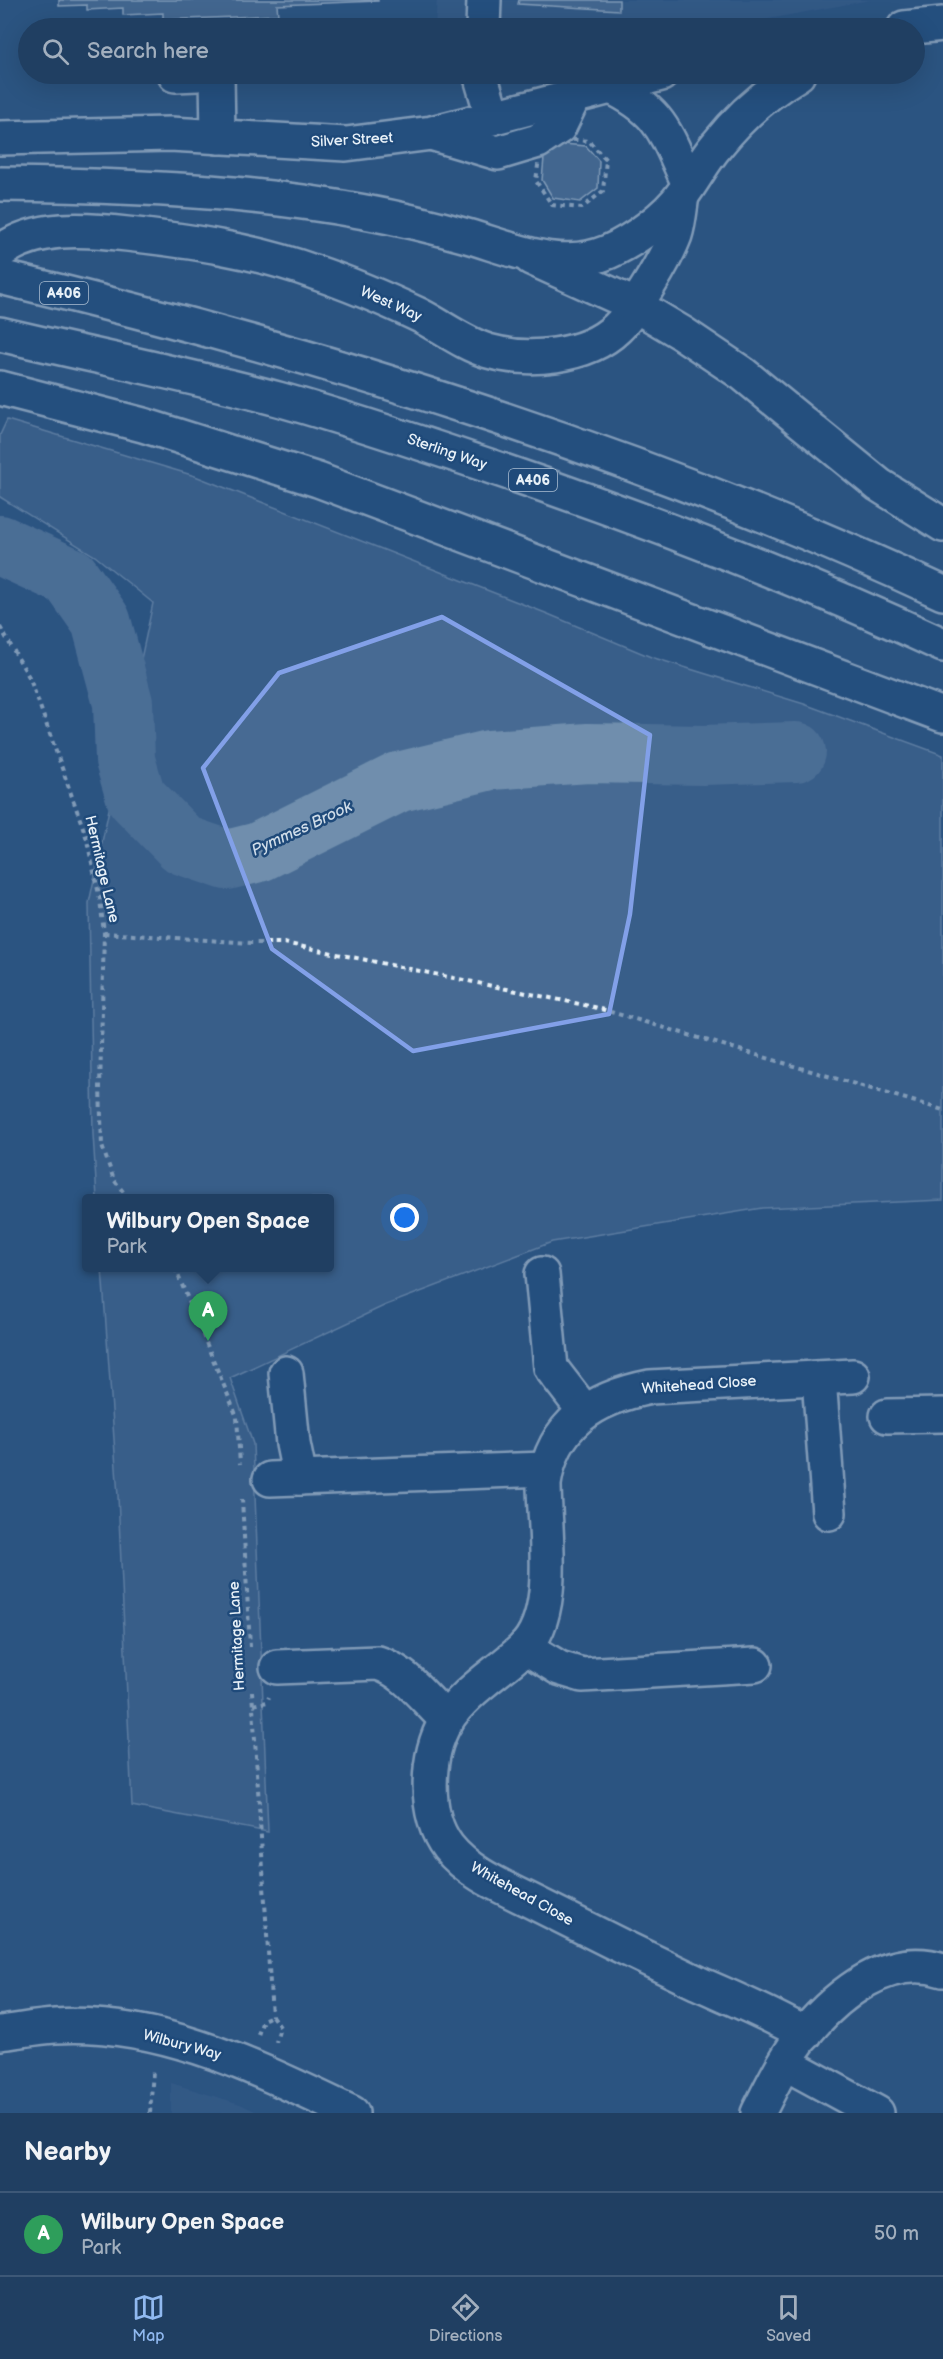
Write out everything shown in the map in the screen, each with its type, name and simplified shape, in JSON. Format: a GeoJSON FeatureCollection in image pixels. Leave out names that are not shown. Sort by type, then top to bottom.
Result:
{"type":"FeatureCollection","features":[{"type":"Feature","properties":{"kind":"main road"},"geometry":{"type":"LineString","coordinates":[[483,18],[484,0]]}},
{"type":"Feature","properties":{"kind":"main road"},"geometry":{"type":"LineString","coordinates":[[925,26],[943,24]]}},
{"type":"Feature","properties":{"kind":"main road"},"geometry":{"type":"LineString","coordinates":[[216,84],[218,137]]}},
{"type":"Feature","properties":{"kind":"main road"},"geometry":{"type":"LineString","coordinates":[[483,84],[493,118]]}},
{"type":"Feature","properties":{"kind":"main road","name":"Silver Street"},"geometry":{"type":"LineString","coordinates":[[0,138],[170,134],[346,144],[432,133],[621,84]]}},
{"type":"Feature","properties":{"kind":"main road","name":"West Way"},"geometry":{"type":"LineString","coordinates":[[531,258],[578,259],[608,252],[654,222],[686,190],[715,147],[747,110],[784,84]]}},
{"type":"Feature","properties":{"kind":"main road"},"geometry":{"type":"LineString","coordinates":[[609,87],[634,98],[650,110],[665,131],[686,190]]}},
{"type":"Feature","properties":{"kind":"main road"},"geometry":{"type":"LineString","coordinates":[[432,133],[498,153],[538,141],[559,128],[574,96]]}},
{"type":"Feature","properties":{"kind":"main road"},"geometry":{"type":"LineString","coordinates":[[0,184],[152,186],[310,203],[393,217],[469,237],[531,258],[635,305],[742,374],[879,485],[943,525]]}},
{"type":"Feature","properties":{"kind":"main road","name":"West Way"},"geometry":{"type":"LineString","coordinates":[[5,248],[35,234],[68,231],[114,232],[184,240],[250,253],[312,271],[363,290],[486,351],[521,357],[554,354],[589,346],[617,328],[635,305],[675,234],[686,190]]}},
{"type":"Feature","properties":{"kind":"main road","name":"A406"},"geometry":{"type":"LineString","coordinates":[[0,277],[262,344],[536,430],[705,492],[870,559],[943,593]]}},
{"type":"Feature","properties":{"kind":"main road","name":"Sterling Way"},"geometry":{"type":"LineString","coordinates":[[0,334],[277,399],[403,436],[538,482],[695,540],[871,612],[943,645]]}},
{"type":"Feature","properties":{"kind":"main road"},"geometry":{"type":"LineString","coordinates":[[0,388],[143,425],[318,480],[943,716]]}},
{"type":"Feature","properties":{"kind":"main road"},"geometry":{"type":"LineString","coordinates":[[542,1274],[551,1368],[585,1412]]}},
{"type":"Feature","properties":{"kind":"main road"},"geometry":{"type":"LineString","coordinates":[[263,1479],[293,1444],[286,1373]]}},
{"type":"Feature","properties":{"kind":"main road","name":"Whitehead Close"},"geometry":{"type":"LineString","coordinates":[[805,2034],[611,1942],[474,1871],[448,1846],[436,1822],[432,1802],[433,1758],[439,1736],[447,1720],[463,1698],[525,1647],[541,1620],[546,1596],[544,1484],[546,1469],[558,1444],[573,1423],[585,1412],[602,1400],[620,1393],[650,1387],[853,1376]]}},
{"type":"Feature","properties":{"kind":"main road"},"geometry":{"type":"LineString","coordinates":[[819,1378],[830,1514]]}},
{"type":"Feature","properties":{"kind":"main road"},"geometry":{"type":"LineString","coordinates":[[887,1416],[943,1414]]}},
{"type":"Feature","properties":{"kind":"main road"},"geometry":{"type":"LineString","coordinates":[[263,1479],[546,1469]]}},
{"type":"Feature","properties":{"kind":"main road"},"geometry":{"type":"LineString","coordinates":[[525,1647],[559,1668],[582,1676],[755,1665]]}},
{"type":"Feature","properties":{"kind":"main road"},"geometry":{"type":"LineString","coordinates":[[260,1669],[378,1663],[393,1668],[403,1676],[447,1720]]}},
{"type":"Feature","properties":{"kind":"main road"},"geometry":{"type":"LineString","coordinates":[[758,2113],[785,2063],[805,2034],[841,1998],[869,1978],[908,1965],[928,1965],[943,1970]]}},
{"type":"Feature","properties":{"kind":"main road","name":"Wilbury Way"},"geometry":{"type":"LineString","coordinates":[[0,2033],[56,2026],[102,2028],[156,2037],[248,2065],[352,2113]]}},
{"type":"Feature","properties":{"kind":"main road"},"geometry":{"type":"LineString","coordinates":[[785,2063],[877,2113]]}},
{"type":"Feature","properties":{"kind":"path"},"geometry":{"type":"LineString","coordinates":[[564,139],[589,141],[606,160],[603,191],[582,208],[552,205],[536,181],[539,158],[564,139]]}},
{"type":"Feature","properties":{"kind":"path","name":"Hermitage Lane"},"geometry":{"type":"LineString","coordinates":[[0,627],[29,677],[86,836],[104,933],[100,1087],[102,1146],[114,1180],[125,1194]]}},
{"type":"Feature","properties":{"kind":"path"},"geometry":{"type":"LineString","coordinates":[[104,933],[251,943],[284,943],[583,1004],[943,1110]]}},
{"type":"Feature","properties":{"kind":"path","name":"Hermitage Lane"},"geometry":{"type":"LineString","coordinates":[[177,1272],[263,1479],[260,1669],[272,2016]]}},
{"type":"Feature","properties":{"kind":"path"},"geometry":{"type":"LineString","coordinates":[[150,2113],[156,2037]]}},
{"type":"Feature","properties":{"kind":"highlighted area"},"geometry":{"type":"Polygon","coordinates":[[[442,617],[650,735],[630,914],[609,1014],[413,1051],[272,949],[203,768],[279,673],[442,617]]]}},
{"type":"Feature","properties":{"kind":"shaded area"},"geometry":{"type":"Polygon","coordinates":[[[437,0],[870,0],[774,18],[436,18],[437,0]]]}},
{"type":"Feature","properties":{"kind":"shaded area"},"geometry":{"type":"Polygon","coordinates":[[[7,420],[195,476],[548,614],[651,657],[804,704],[943,755],[943,1200],[762,1208],[552,1242],[386,1305],[230,1378],[253,1444],[268,1832],[132,1806],[118,1496],[102,1272],[334,1272],[334,1194],[97,1194],[93,1134],[89,903],[153,603],[95,556],[0,497],[0,435],[7,420]]]}},
{"type":"Feature","properties":{"kind":"shaded area"},"geometry":{"type":"Polygon","coordinates":[[[171,2083],[240,2104],[259,2113],[171,2113],[171,2083]]]}},
{"type":"Feature","properties":{"kind":"building"},"geometry":{"type":"Polygon","coordinates":[[[59,0],[378,0],[277,5],[278,15],[209,18],[163,18],[163,13],[123,15],[123,8],[87,10],[87,5],[59,6],[59,0]]]}},
{"type":"Feature","properties":{"kind":"building"},"geometry":{"type":"Polygon","coordinates":[[[519,0],[619,0],[619,10],[518,4],[519,0]]]}},
{"type":"Feature","properties":{"kind":"building"},"geometry":{"type":"Polygon","coordinates":[[[563,144],[586,146],[599,161],[598,188],[580,202],[553,198],[542,180],[544,158],[563,144]]]}},
{"type":"Feature","properties":{"kind":"waterway","name":"Pymmes Brook"},"geometry":{"type":"LineString","coordinates":[[0,545],[70,577],[101,621],[123,703],[125,760],[136,797],[183,845],[227,860],[259,852],[399,782],[490,760],[588,753],[703,755],[796,752]]}},
{"type":"Feature","properties":{"kind":"place","name":"Wilbury Open Space"},"geometry":{"type":"Point","coordinates":[208,1341]}}]}
